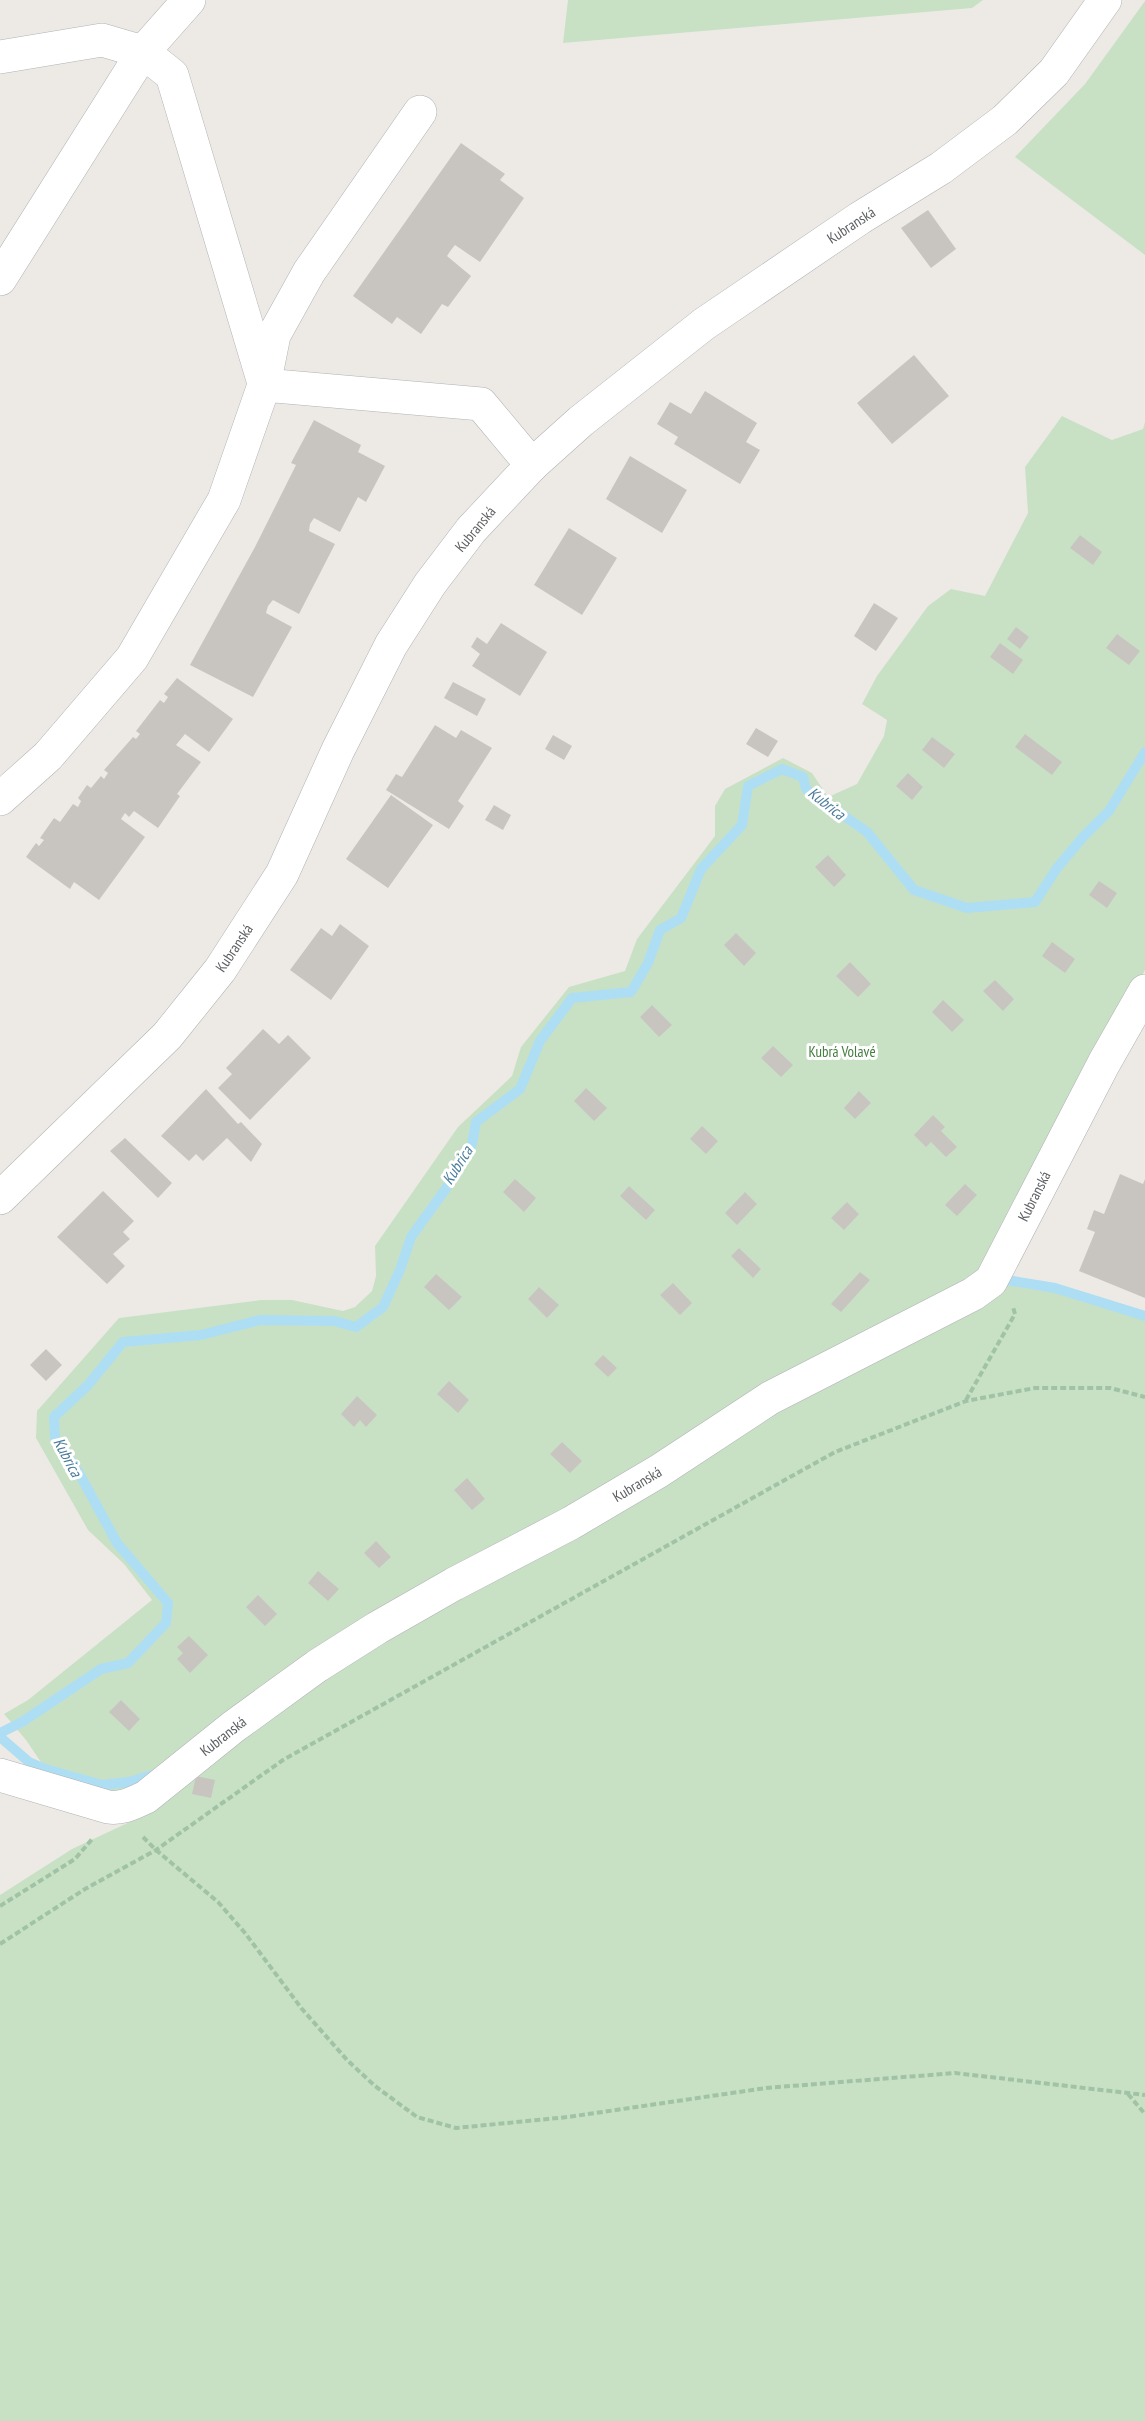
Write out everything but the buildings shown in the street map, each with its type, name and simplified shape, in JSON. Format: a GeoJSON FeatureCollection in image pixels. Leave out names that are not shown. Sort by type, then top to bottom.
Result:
{"type":"FeatureCollection","features":[{"type":"Feature","properties":{"kind":"street"},"geometry":{"type":"LineString","coordinates":[[0,279],[143,52],[189,0]]}},
{"type":"Feature","properties":{"kind":"street","name":"Kubranská"},"geometry":{"type":"LineString","coordinates":[[0,1198],[167,1036],[220,970],[282,874],[338,750],[391,645],[430,584],[471,530],[532,465],[581,421],[704,324],[860,218],[941,168],[1005,120],[1054,72],[1105,0]]}},
{"type":"Feature","properties":{"kind":"street"},"geometry":{"type":"LineString","coordinates":[[0,57],[102,40],[143,52],[172,75],[264,385]]}},
{"type":"Feature","properties":{"kind":"street"},"geometry":{"type":"LineString","coordinates":[[0,799],[48,756],[132,658],[224,500],[264,385],[274,335],[309,272],[420,112]]}},
{"type":"Feature","properties":{"kind":"street"},"geometry":{"type":"LineString","coordinates":[[264,385],[480,404],[532,465]]}},
{"type":"Feature","properties":{"kind":"street","name":"Kubranská"},"geometry":{"type":"LineString","coordinates":[[118,1809],[146,1797],[233,1727],[317,1666],[376,1628],[571,1523],[659,1471],[770,1398],[973,1294],[991,1281],[1055,1154],[1145,991]]}},
{"type":"Feature","properties":{"kind":"street"},"geometry":{"type":"LineString","coordinates":[[0,1775],[88,1803],[118,1809]]}},
{"type":"Feature","properties":{"kind":"path"},"geometry":{"type":"LineString","coordinates":[[966,1401],[1015,1314],[1012,1304],[991,1281]]}},
{"type":"Feature","properties":{"kind":"path"},"geometry":{"type":"LineString","coordinates":[[0,1944],[85,1889],[156,1850],[283,1760],[835,1452],[966,1401],[1035,1388],[1110,1388],[1145,1397]]}},
{"type":"Feature","properties":{"kind":"path"},"geometry":{"type":"LineString","coordinates":[[0,1906],[75,1859],[118,1809]]}},
{"type":"Feature","properties":{"kind":"path"},"geometry":{"type":"LineString","coordinates":[[156,1850],[218,1902],[245,1933],[302,2009],[347,2060],[417,2117],[456,2128],[568,2117],[766,2088],[955,2073],[1145,2095]]}},
{"type":"Feature","properties":{"kind":"path"},"geometry":{"type":"LineString","coordinates":[[1127,2093],[1145,2114]]}},
{"type":"Feature","properties":{"kind":"green space"},"geometry":{"type":"Polygon","coordinates":[[[568,0],[983,0],[972,8],[563,43],[568,0]]]}},
{"type":"Feature","properties":{"kind":"green space"},"geometry":{"type":"Polygon","coordinates":[[[1145,1],[1145,255],[1015,157],[1085,84],[1145,1]]]}},
{"type":"Feature","properties":{"kind":"green space","name":"Kubrá Volavé"},"geometry":{"type":"Polygon","coordinates":[[[1062,416],[1112,440],[1143,429],[1145,422],[1145,970],[979,1272],[164,1775],[110,1794],[55,1783],[26,1740],[4,1714],[28,1700],[152,1600],[124,1564],[88,1530],[36,1438],[37,1411],[119,1318],[261,1300],[292,1300],[343,1311],[355,1307],[372,1291],[376,1276],[375,1246],[458,1127],[512,1076],[521,1047],[569,987],[625,971],[637,939],[715,836],[715,806],[725,789],[783,758],[812,773],[828,797],[857,784],[884,736],[887,720],[862,704],[877,676],[928,606],[951,589],[985,596],[1028,513],[1025,467],[1062,416]]]}},
{"type":"Feature","properties":{"kind":"green space"},"geometry":{"type":"Polygon","coordinates":[[[1011,1277],[1145,1312],[1145,2421],[0,2421],[0,1895],[72,1849],[136,1819],[331,1670],[766,1416],[1011,1277]]]}},
{"type":"Feature","properties":{"kind":"waterway","name":"Kubrica"},"geometry":{"type":"LineString","coordinates":[[0,1733],[22,1722],[101,1669],[128,1663],[166,1623],[168,1603],[117,1543],[79,1473],[55,1438],[54,1417],[88,1385],[123,1342],[201,1335],[260,1320],[334,1321],[356,1327],[383,1307],[400,1270],[411,1237],[445,1190],[472,1144],[476,1122],[520,1089],[540,1041],[572,998],[631,992],[648,963],[660,930],[681,918],[701,869],[742,825],[748,786],[782,769],[803,777],[806,789],[867,832],[914,890],[967,908],[1035,902],[1057,868],[1109,811],[1145,752]]}},
{"type":"Feature","properties":{"kind":"waterway"},"geometry":{"type":"LineString","coordinates":[[1001,1286],[1007,1280],[1055,1288],[1145,1316]]}},
{"type":"Feature","properties":{"kind":"waterway"},"geometry":{"type":"LineString","coordinates":[[0,1737],[29,1762],[45,1769],[102,1785],[129,1782],[152,1775]]}}]}
